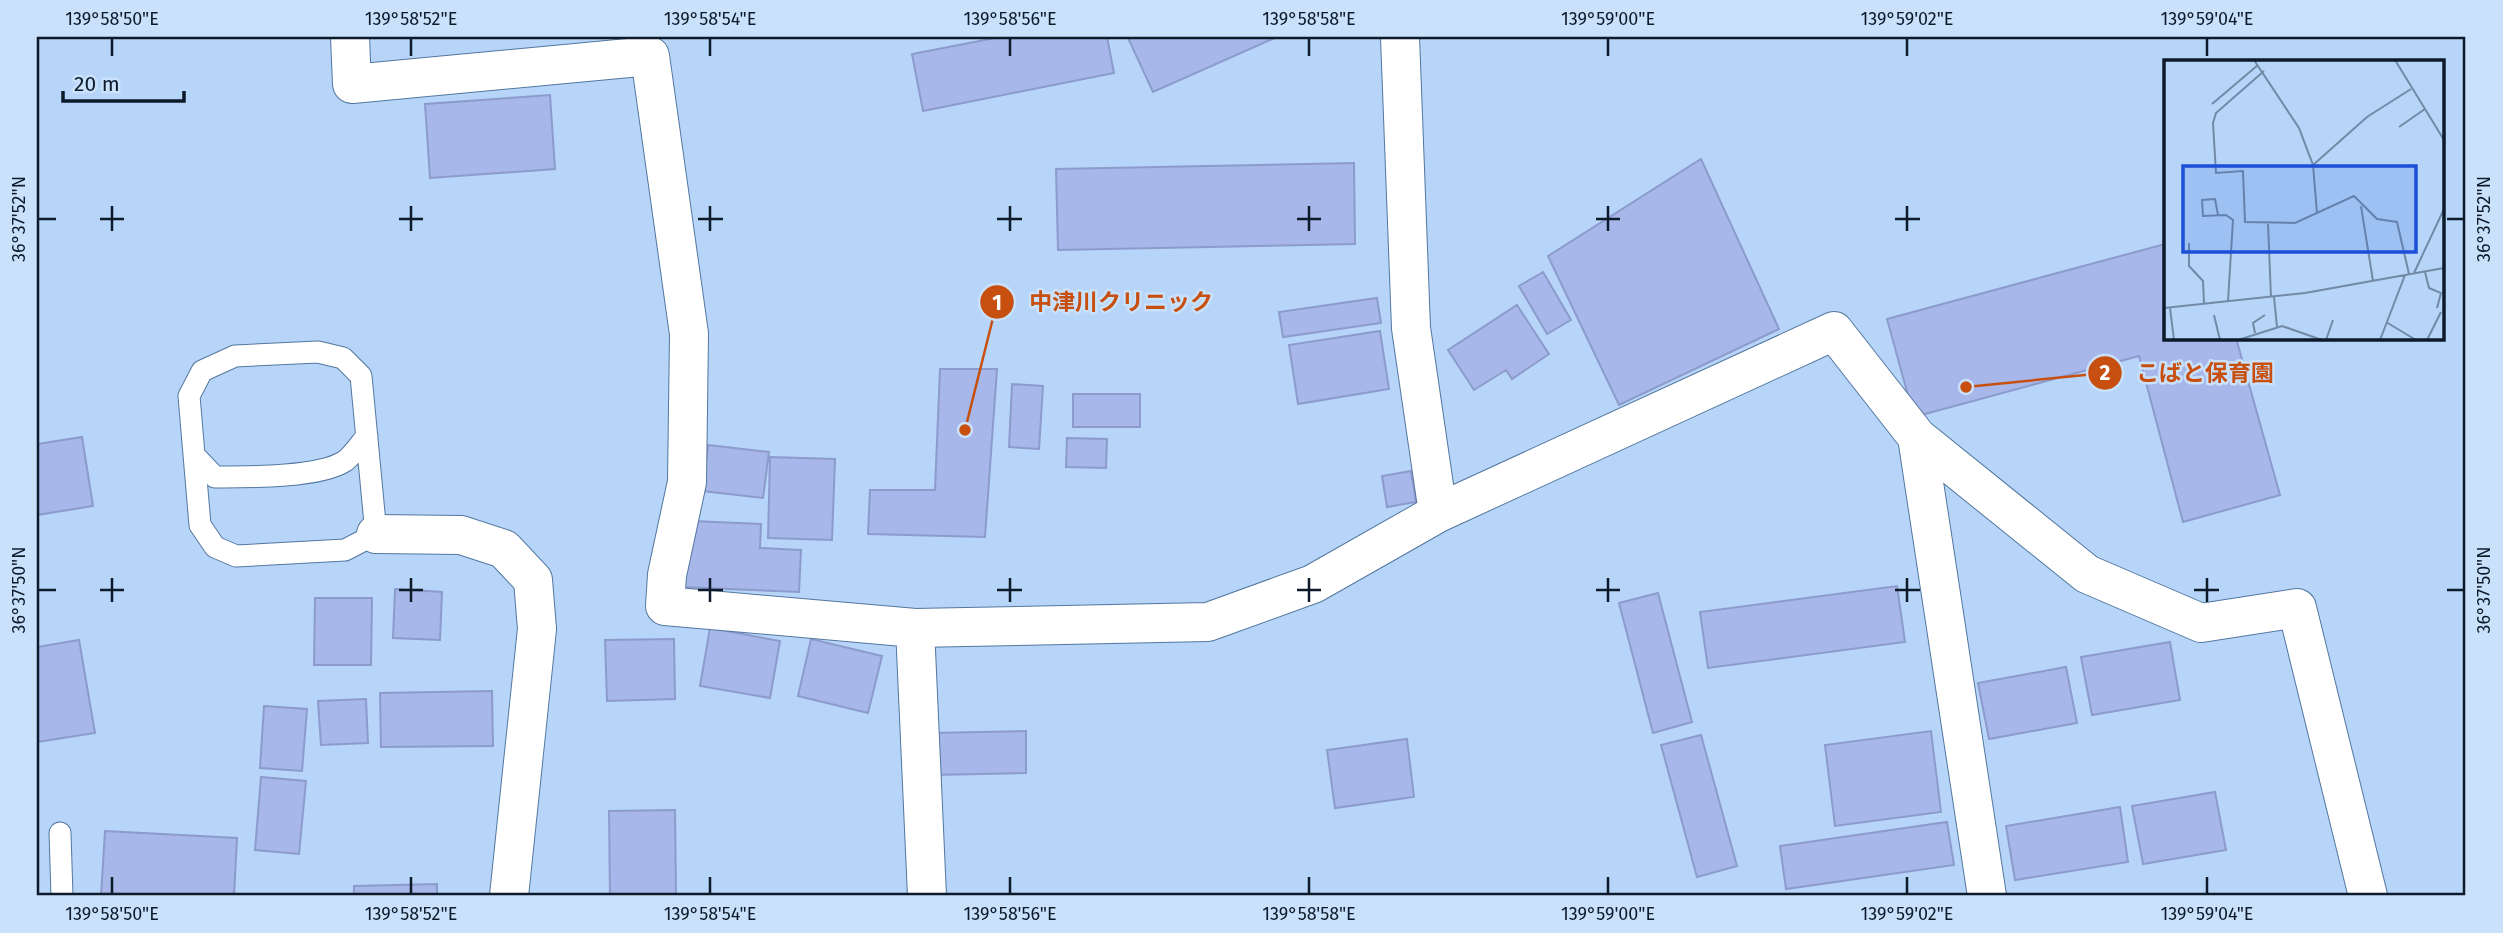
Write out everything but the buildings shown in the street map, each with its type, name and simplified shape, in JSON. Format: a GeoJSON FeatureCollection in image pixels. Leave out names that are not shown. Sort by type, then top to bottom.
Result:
{"type":"FeatureCollection","features":[{"type":"Feature","properties":{"kind":"street"},"geometry":{"type":"LineString","coordinates":[[350,37],[352,84],[650,56],[689,334],[687,482],[667,575],[665,606],[915,628],[1208,622],[1313,584],[1438,513],[1834,331],[1917,437],[2087,574],[2201,623],[2297,608],[2368,896]]}},
{"type":"Feature","properties":{"kind":"street"},"geometry":{"type":"LineString","coordinates":[[1400,37],[1411,328],[1438,513]]}},
{"type":"Feature","properties":{"kind":"street"},"geometry":{"type":"LineString","coordinates":[[1917,437],[1987,896]]}},
{"type":"Feature","properties":{"kind":"street"},"geometry":{"type":"LineString","coordinates":[[376,534],[461,535],[504,549],[533,580],[537,629],[509,896]]}},
{"type":"Feature","properties":{"kind":"street"},"geometry":{"type":"LineString","coordinates":[[915,628],[927,896]]}},
{"type":"Feature","properties":{"kind":"lane"},"geometry":{"type":"LineString","coordinates":[[318,352],[343,358],[360,376],[376,534],[345,550],[236,556],[215,547],[200,525],[194,455],[189,396],[202,371],[235,356],[318,352]]}},
{"type":"Feature","properties":{"kind":"lane"},"geometry":{"type":"LineString","coordinates":[[194,455],[215,477],[323,470],[346,460],[367,436]]}},
{"type":"Feature","properties":{"kind":"lane"},"geometry":{"type":"LineString","coordinates":[[61,833],[62,896]]}},
{"type":"Feature","properties":{"kind":"place","name":"こばと保育園"},"geometry":{"type":"Point","coordinates":[1966,387]}},
{"type":"Feature","properties":{"kind":"place","name":"中津川クリニック"},"geometry":{"type":"Point","coordinates":[965,430]}}]}
